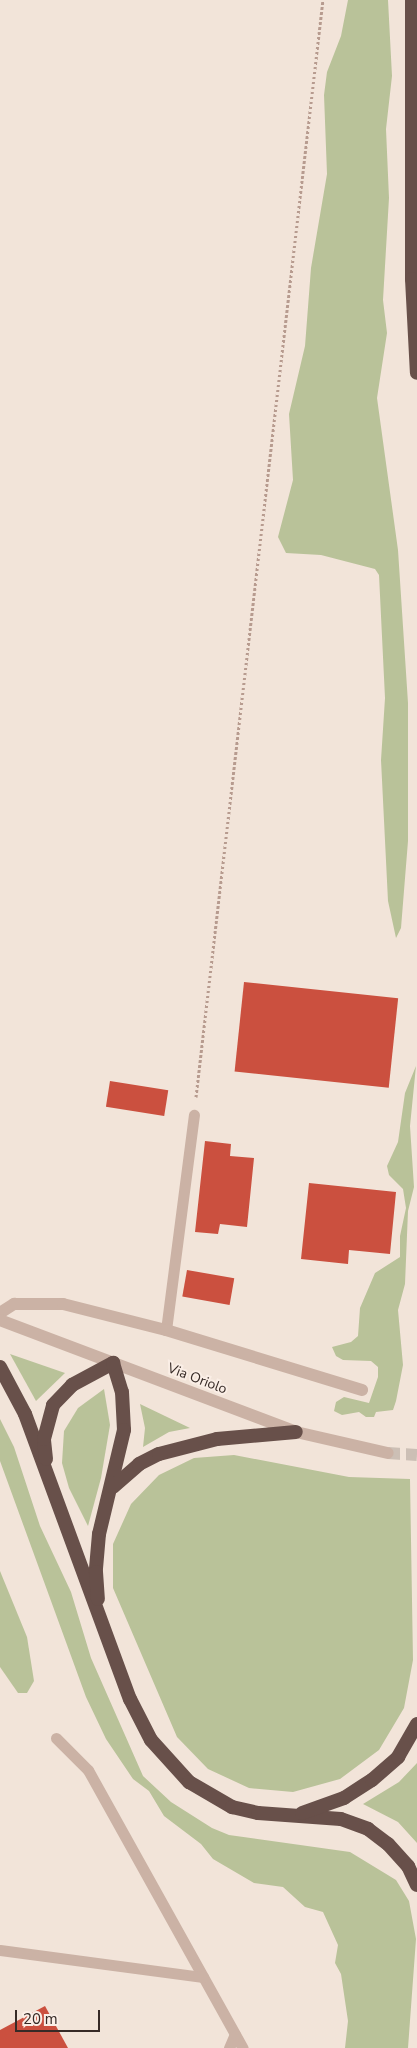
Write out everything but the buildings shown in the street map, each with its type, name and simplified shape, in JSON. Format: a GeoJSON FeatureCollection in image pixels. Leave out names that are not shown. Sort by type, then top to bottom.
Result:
{"type":"FeatureCollection","features":[{"type":"Feature","properties":{"kind":"highway"},"geometry":{"type":"LineString","coordinates":[[412,0],[412,279],[417,373]]}},
{"type":"Feature","properties":{"kind":"highway"},"geometry":{"type":"LineString","coordinates":[[47,1478],[44,1439],[53,1405],[72,1385],[113,1363],[124,1410],[112,1488],[97,1548],[98,1595],[104,1627]]}},
{"type":"Feature","properties":{"kind":"highway"},"geometry":{"type":"LineString","coordinates":[[0,1367],[25,1414],[47,1478],[140,1723],[151,1740],[189,1782],[232,1807],[258,1813],[341,1819],[368,1828],[388,1844],[408,1866],[417,1886]]}},
{"type":"Feature","properties":{"kind":"highway"},"geometry":{"type":"LineString","coordinates":[[112,1488],[138,1464],[159,1454],[217,1439],[296,1432]]}},
{"type":"Feature","properties":{"kind":"highway"},"geometry":{"type":"LineString","coordinates":[[296,1815],[344,1798],[372,1780],[398,1757],[417,1724]]}},
{"type":"Feature","properties":{"kind":"street"},"geometry":{"type":"LineString","coordinates":[[0,1313],[14,1304],[63,1304],[166,1330],[362,1390]]}},
{"type":"Feature","properties":{"kind":"street","name":"Via Oriolo"},"geometry":{"type":"LineString","coordinates":[[0,1320],[296,1432],[388,1453]]}},
{"type":"Feature","properties":{"kind":"lane"},"geometry":{"type":"LineString","coordinates":[[166,1330],[194,1115]]}},
{"type":"Feature","properties":{"kind":"lane"},"geometry":{"type":"LineString","coordinates":[[56,1738],[88,1770],[243,2048]]}},
{"type":"Feature","properties":{"kind":"lane"},"geometry":{"type":"LineString","coordinates":[[0,1950],[203,1977]]}},
{"type":"Feature","properties":{"kind":"lane"},"geometry":{"type":"LineString","coordinates":[[229,2048],[235,2034]]}},
{"type":"Feature","properties":{"kind":"path"},"geometry":{"type":"LineString","coordinates":[[194,1115],[323,0]]}},
{"type":"Feature","properties":{"kind":"green space"},"geometry":{"type":"Polygon","coordinates":[[[348,0],[388,0],[392,76],[386,129],[389,198],[383,300],[387,333],[377,398],[398,550],[408,703],[408,841],[401,928],[396,938],[388,901],[381,760],[385,698],[379,575],[375,569],[321,555],[286,553],[278,537],[293,480],[289,414],[305,346],[311,268],[327,174],[324,95],[327,72],[341,36],[348,0]]]}},
{"type":"Feature","properties":{"kind":"green space"},"geometry":{"type":"Polygon","coordinates":[[[416,1066],[410,1126],[414,1187],[408,1211],[405,1284],[398,1310],[403,1365],[396,1401],[393,1410],[376,1412],[374,1417],[366,1417],[359,1412],[342,1415],[334,1411],[336,1402],[344,1397],[369,1403],[378,1377],[378,1367],[371,1361],[343,1360],[336,1356],[332,1347],[351,1342],[358,1336],[360,1308],[375,1273],[400,1257],[400,1236],[406,1208],[403,1189],[389,1175],[387,1166],[398,1142],[405,1093],[416,1066]]]}},
{"type":"Feature","properties":{"kind":"green space"},"geometry":{"type":"Polygon","coordinates":[[[10,1354],[65,1373],[36,1401],[10,1354]]]}},
{"type":"Feature","properties":{"kind":"green space"},"geometry":{"type":"Polygon","coordinates":[[[104,1389],[110,1425],[101,1478],[88,1526],[69,1488],[62,1463],[64,1431],[78,1408],[104,1389]]]}},
{"type":"Feature","properties":{"kind":"green space"},"geometry":{"type":"Polygon","coordinates":[[[140,1404],[190,1428],[169,1432],[143,1447],[145,1428],[140,1404]]]}},
{"type":"Feature","properties":{"kind":"green space"},"geometry":{"type":"Polygon","coordinates":[[[0,1419],[14,1447],[40,1526],[71,1592],[91,1658],[143,1776],[171,1802],[212,1828],[229,1835],[350,1852],[396,1880],[409,1901],[416,1939],[408,2048],[345,2048],[348,2021],[341,1974],[335,1963],[338,1945],[323,1912],[305,1907],[283,1887],[254,1883],[213,1859],[201,1844],[164,1816],[149,1791],[133,1779],[106,1739],[86,1697],[0,1461],[0,1419]]]}},
{"type":"Feature","properties":{"kind":"green space"},"geometry":{"type":"Polygon","coordinates":[[[234,1455],[349,1477],[410,1479],[413,1660],[404,1708],[379,1750],[340,1779],[293,1792],[249,1788],[208,1769],[177,1737],[113,1588],[113,1544],[131,1504],[159,1475],[194,1458],[234,1455]]]}},
{"type":"Feature","properties":{"kind":"green space"},"geometry":{"type":"Polygon","coordinates":[[[0,1571],[27,1637],[34,1681],[27,1693],[18,1693],[0,1667],[0,1571]]]}},
{"type":"Feature","properties":{"kind":"green space"},"geometry":{"type":"Polygon","coordinates":[[[417,1763],[417,1843],[398,1822],[363,1804],[399,1782],[417,1763]]]}},
{"type":"Feature","properties":{"kind":"tunnel"},"geometry":{"type":"LineString","coordinates":[[388,1453],[417,1455]]}}]}
